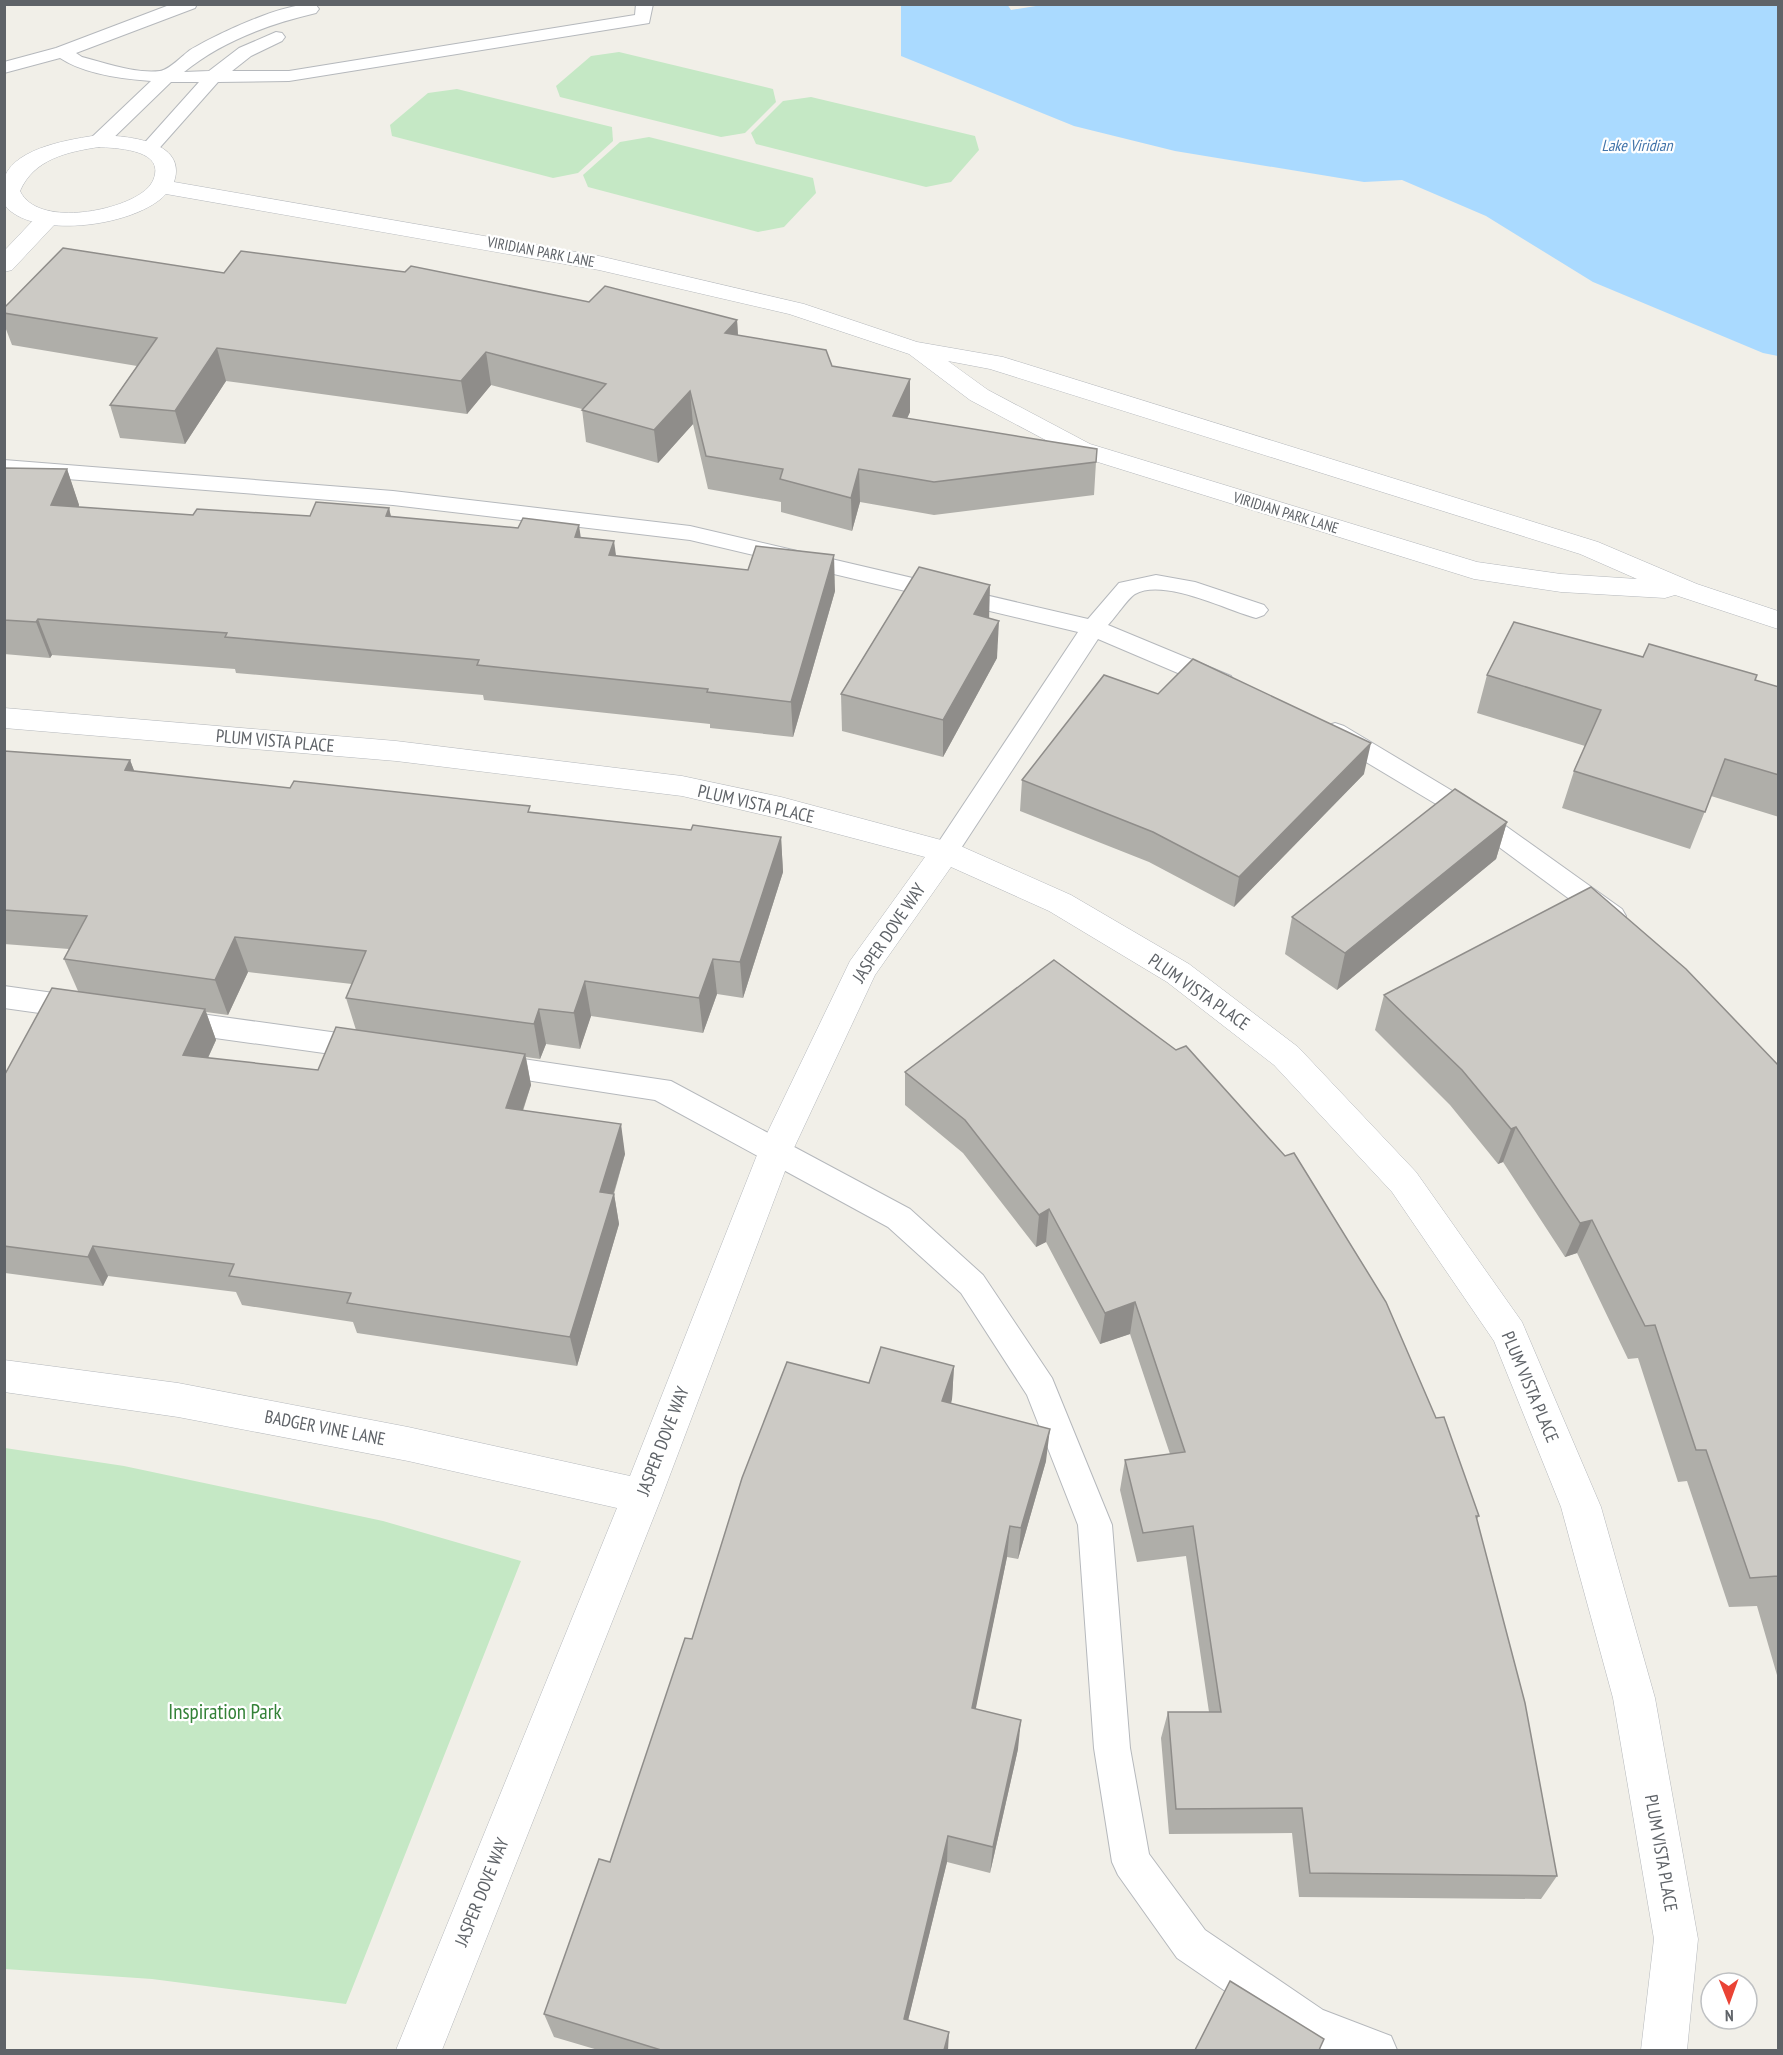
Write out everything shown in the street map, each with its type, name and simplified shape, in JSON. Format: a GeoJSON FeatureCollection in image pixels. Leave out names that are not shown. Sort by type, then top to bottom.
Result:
{"type":"FeatureCollection","features":[{"type":"Feature","properties":{"kind":"street"},"geometry":{"type":"LineString","coordinates":[[99,141],[126,143],[148,149],[162,159],[167,172],[161,186],[147,199],[126,209],[100,216],[73,219],[48,218],[21,207],[9,191],[14,165],[70,145],[99,141]]}},
{"type":"Feature","properties":{"kind":"street","name":"VIRIDIAN PARK LANE"},"geometry":{"type":"LineString","coordinates":[[161,186],[610,265],[796,309],[914,348],[994,362],[1589,548],[1687,590],[1779,620]]}},
{"type":"Feature","properties":{"kind":"street"},"geometry":{"type":"LineString","coordinates":[[4,265],[48,218]]}},
{"type":"Feature","properties":{"kind":"street","name":"VIRIDIAN PARK LANE"},"geometry":{"type":"LineString","coordinates":[[914,348],[979,395],[1081,449],[1474,570],[1561,583],[1687,590]]}},
{"type":"Feature","properties":{"kind":"street","name":"PLUM VISTA PLACE"},"geometry":{"type":"LineString","coordinates":[[4,718],[396,751],[682,786],[781,808],[945,852],[1060,903],[1178,973],[1286,1056],[1404,1182],[1509,1333],[1581,1507],[1634,1698],[1676,1938],[1664,2050]]}},
{"type":"Feature","properties":{"kind":"street","name":"JASPER DOVE WAY"},"geometry":{"type":"LineString","coordinates":[[419,2050],[642,1496],[776,1150],[861,970],[945,852]]}},
{"type":"Feature","properties":{"kind":"street","name":"BADGER VINE LANE"},"geometry":{"type":"LineString","coordinates":[[4,1376],[190,1402],[408,1444],[642,1496]]}},
{"type":"Feature","properties":{"kind":"lane"},"geometry":{"type":"LineString","coordinates":[[4,68],[62,52],[189,4]]}},
{"type":"Feature","properties":{"kind":"lane"},"geometry":{"type":"LineString","coordinates":[[62,52],[76,61],[130,74],[169,77],[289,76],[643,19],[645,4]]}},
{"type":"Feature","properties":{"kind":"lane"},"geometry":{"type":"LineString","coordinates":[[99,141],[195,56],[284,14],[311,7],[313,18],[245,52],[213,77],[148,149]]}},
{"type":"Feature","properties":{"kind":"lane"},"geometry":{"type":"LineString","coordinates":[[4,467],[393,498],[690,533],[1093,628],[1247,692]]}},
{"type":"Feature","properties":{"kind":"lane"},"geometry":{"type":"LineString","coordinates":[[945,852],[1093,628],[1127,588],[1155,582],[1187,587],[1256,610]]}},
{"type":"Feature","properties":{"kind":"lane"},"geometry":{"type":"LineString","coordinates":[[1313,719],[1470,813],[1634,934]]}},
{"type":"Feature","properties":{"kind":"lane"},"geometry":{"type":"LineString","coordinates":[[4,997],[110,1012]]}},
{"type":"Feature","properties":{"kind":"lane"},"geometry":{"type":"LineString","coordinates":[[145,1017],[391,1051]]}},
{"type":"Feature","properties":{"kind":"lane"},"geometry":{"type":"LineString","coordinates":[[462,1061],[661,1089],[899,1218],[972,1284],[1041,1388],[1095,1525],[1112,1748],[1131,1862],[1191,1944],[1311,2026],[1377,2050]]}},
{"type":"Feature","properties":{"kind":"green space"},"geometry":{"type":"Polygon","coordinates":[[[619,52],[773,89],[776,102],[745,133],[721,137],[560,97],[556,86],[591,56],[619,52]]]}},
{"type":"Feature","properties":{"kind":"green space"},"geometry":{"type":"Polygon","coordinates":[[[457,89],[612,127],[613,141],[578,173],[553,178],[392,136],[390,125],[428,93],[457,89]]]}},
{"type":"Feature","properties":{"kind":"green space"},"geometry":{"type":"Polygon","coordinates":[[[811,97],[975,136],[979,150],[951,182],[926,187],[756,144],[751,133],[783,101],[811,97]]]}},
{"type":"Feature","properties":{"kind":"green space"},"geometry":{"type":"Polygon","coordinates":[[[649,137],[813,178],[816,193],[784,227],[758,232],[588,187],[583,175],[620,142],[649,137]]]}},
{"type":"Feature","properties":{"kind":"green space","name":"Inspiration Park"},"geometry":{"type":"Polygon","coordinates":[[[5,1448],[124,1466],[383,1521],[521,1561],[346,2004],[152,1979],[5,1969],[5,1448]]]}},
{"type":"Feature","properties":{"kind":"water","name":"Lake Viridian"},"geometry":{"type":"Polygon","coordinates":[[[1007,4],[1011,10],[1048,4],[1778,5],[1778,356],[1763,353],[1593,282],[1486,216],[1402,180],[1364,182],[1175,151],[1074,126],[901,56],[901,5],[1007,4]]]}},
{"type":"Feature","properties":{"kind":"building"},"geometry":{"type":"Polygon","coordinates":[[[63,248],[224,273],[241,251],[405,272],[411,266],[589,302],[605,286],[737,320],[725,333],[826,350],[832,366],[910,379],[893,416],[1097,449],[1096,462],[934,482],[859,469],[851,498],[780,479],[783,469],[706,456],[690,391],[654,430],[582,410],[606,384],[486,352],[461,381],[217,348],[175,411],[110,405],[157,338],[4,313],[4,308],[63,248]]]}},
{"type":"Feature","properties":{"kind":"building"},"geometry":{"type":"Polygon","coordinates":[[[4,468],[67,469],[51,505],[193,515],[197,509],[310,516],[316,502],[389,508],[386,516],[518,528],[523,518],[579,525],[575,537],[614,541],[609,555],[748,570],[756,546],[834,555],[791,702],[707,692],[708,689],[477,665],[479,660],[225,637],[227,633],[38,619],[36,622],[4,620],[4,468]]]}},
{"type":"Feature","properties":{"kind":"building"},"geometry":{"type":"Polygon","coordinates":[[[919,567],[990,585],[974,614],[999,621],[943,720],[841,694],[919,567]]]}},
{"type":"Feature","properties":{"kind":"building"},"geometry":{"type":"Polygon","coordinates":[[[1514,622],[1643,657],[1649,644],[1757,675],[1755,680],[1779,687],[1779,775],[1725,759],[1705,812],[1574,771],[1601,710],[1487,675],[1514,622]]]}},
{"type":"Feature","properties":{"kind":"building"},"geometry":{"type":"Polygon","coordinates":[[[1193,659],[1371,743],[1239,877],[1153,832],[1022,780],[1104,675],[1158,694],[1193,659]]]}},
{"type":"Feature","properties":{"kind":"building"},"geometry":{"type":"Polygon","coordinates":[[[4,751],[130,760],[125,770],[290,788],[294,781],[530,806],[528,812],[691,830],[693,825],[781,837],[740,962],[713,959],[699,998],[585,981],[574,1013],[539,1009],[534,1024],[346,998],[366,951],[235,937],[215,980],[64,959],[87,916],[4,910],[4,751]]]}},
{"type":"Feature","properties":{"kind":"building"},"geometry":{"type":"Polygon","coordinates":[[[1455,789],[1507,822],[1345,953],[1292,917],[1455,789]]]}},
{"type":"Feature","properties":{"kind":"building"},"geometry":{"type":"Polygon","coordinates":[[[1591,887],[1686,969],[1779,1066],[1779,1577],[1750,1578],[1706,1450],[1696,1450],[1655,1325],[1645,1326],[1592,1220],[1580,1223],[1516,1127],[1511,1129],[1462,1070],[1384,995],[1591,887]]]}},
{"type":"Feature","properties":{"kind":"building"},"geometry":{"type":"Polygon","coordinates":[[[1054,960],[1176,1050],[1186,1046],[1285,1156],[1294,1153],[1386,1302],[1436,1418],[1444,1417],[1479,1516],[1476,1516],[1525,1703],[1557,1876],[1310,1873],[1302,1808],[1176,1809],[1168,1712],[1221,1712],[1193,1526],[1143,1533],[1125,1460],[1185,1452],[1135,1302],[1105,1313],[1049,1209],[1039,1215],[965,1120],[905,1072],[1054,960]]]}},
{"type":"Feature","properties":{"kind":"building"},"geometry":{"type":"Polygon","coordinates":[[[52,988],[205,1009],[183,1055],[318,1070],[336,1027],[525,1054],[506,1108],[621,1124],[600,1192],[614,1194],[570,1337],[347,1303],[351,1293],[229,1276],[234,1264],[93,1246],[88,1257],[4,1246],[4,1076],[52,988]]]}},
{"type":"Feature","properties":{"kind":"building"},"geometry":{"type":"Polygon","coordinates":[[[881,1347],[954,1366],[942,1401],[1050,1429],[1021,1528],[1010,1526],[972,1708],[1021,1720],[993,1847],[948,1836],[904,2019],[949,2032],[944,2050],[661,2050],[544,2014],[599,1859],[610,1862],[685,1638],[692,1639],[742,1478],[787,1362],[869,1383],[881,1347]]]}},
{"type":"Feature","properties":{"kind":"building"},"geometry":{"type":"Polygon","coordinates":[[[1230,1981],[1324,2039],[1319,2050],[1195,2050],[1230,1981]]]}}]}
